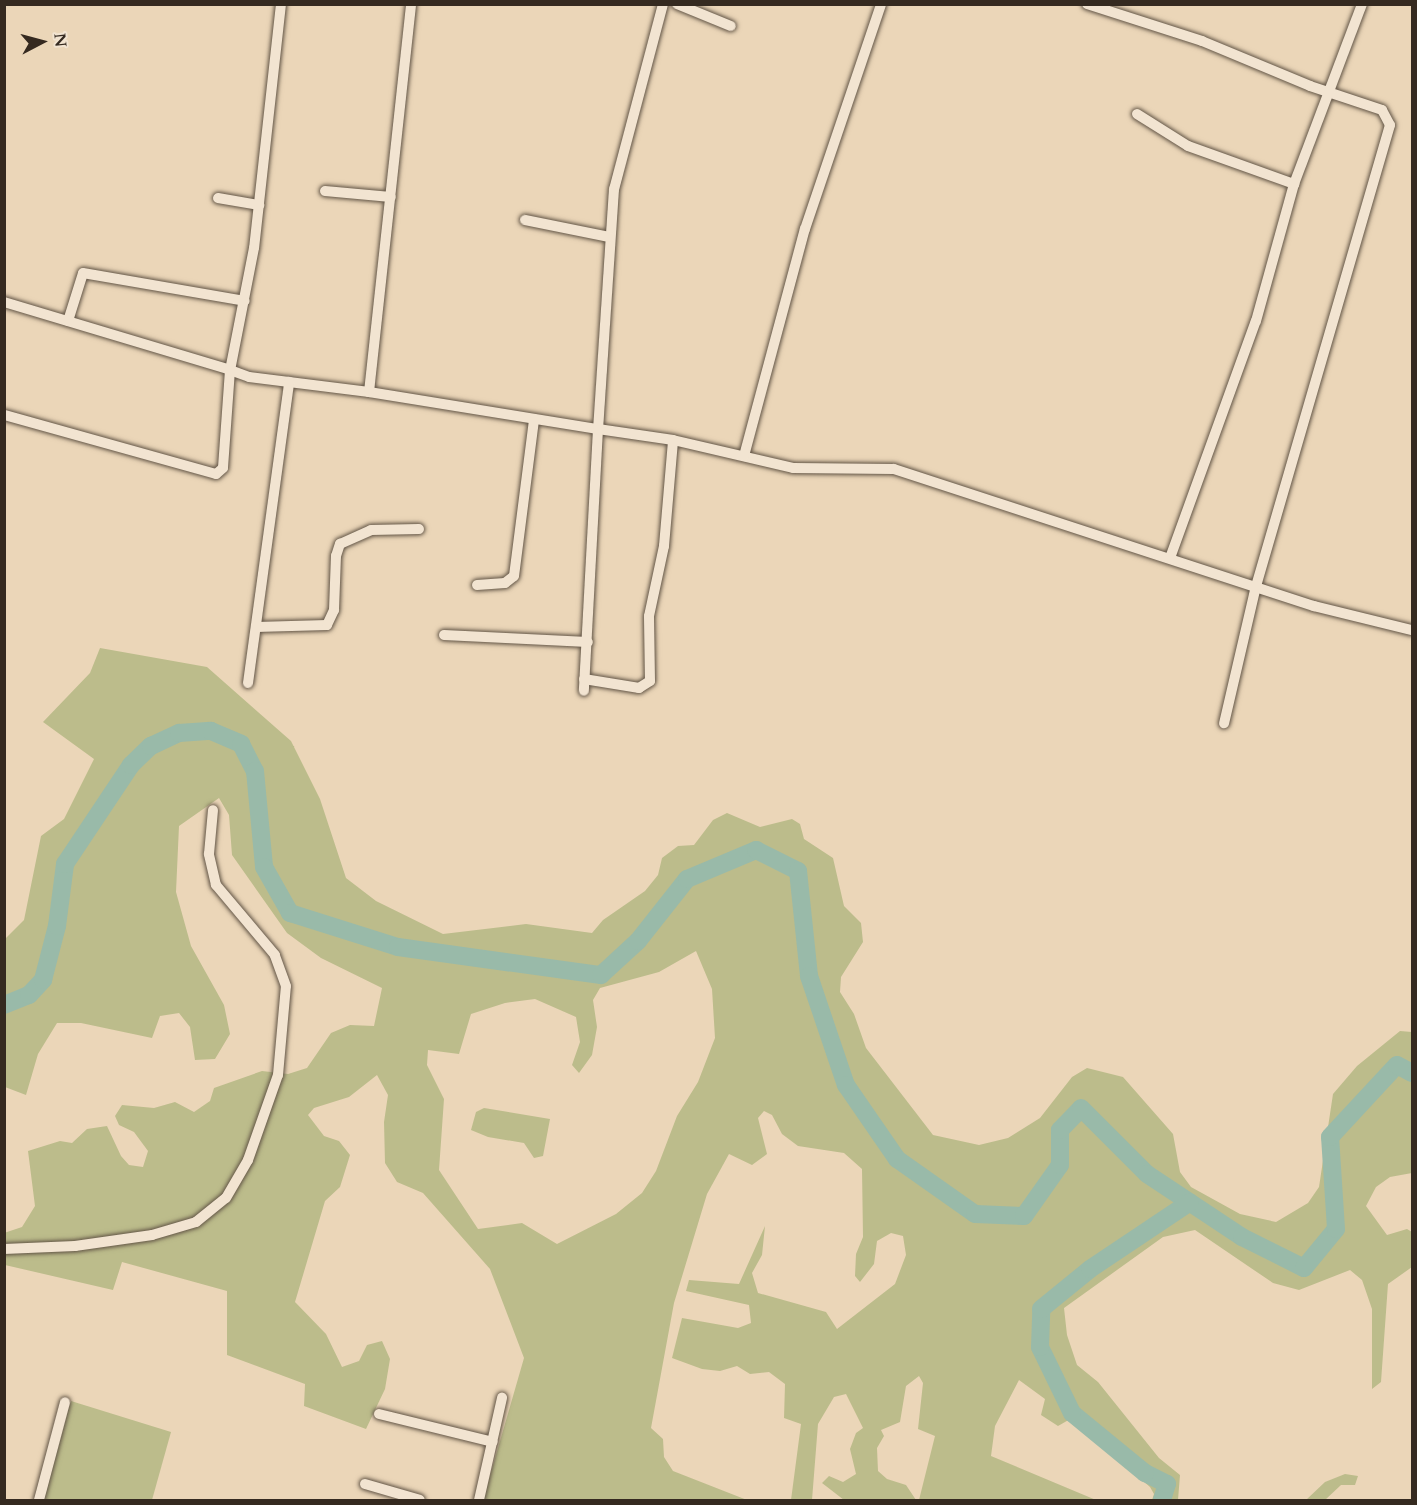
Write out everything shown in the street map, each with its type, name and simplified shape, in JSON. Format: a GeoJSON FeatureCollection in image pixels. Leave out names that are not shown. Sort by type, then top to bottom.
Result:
{"type":"FeatureCollection","features":[{"type":"Feature","properties":{"kind":"street"},"geometry":{"type":"LineString","coordinates":[[4,415],[216,474],[223,468],[230,370],[245,301],[259,205],[281,4]]}},
{"type":"Feature","properties":{"kind":"street"},"geometry":{"type":"LineString","coordinates":[[369,392],[411,4]]}},
{"type":"Feature","properties":{"kind":"street"},"geometry":{"type":"LineString","coordinates":[[584,692],[609,237],[621,158],[663,4]]}},
{"type":"Feature","properties":{"kind":"street"},"geometry":{"type":"LineString","coordinates":[[677,4],[732,26]]}},
{"type":"Feature","properties":{"kind":"street"},"geometry":{"type":"LineString","coordinates":[[744,456],[805,229],[881,4]]}},
{"type":"Feature","properties":{"kind":"street"},"geometry":{"type":"LineString","coordinates":[[1087,4],[1202,41],[1328,92],[1382,110],[1390,125],[1256,586],[1224,723]]}},
{"type":"Feature","properties":{"kind":"street"},"geometry":{"type":"LineString","coordinates":[[1170,558],[1256,321],[1293,184],[1362,4]]}},
{"type":"Feature","properties":{"kind":"street"},"geometry":{"type":"LineString","coordinates":[[1137,114],[1188,146],[1293,184]]}},
{"type":"Feature","properties":{"kind":"street"},"geometry":{"type":"LineString","coordinates":[[325,191],[391,198]]}},
{"type":"Feature","properties":{"kind":"street"},"geometry":{"type":"LineString","coordinates":[[218,198],[259,205]]}},
{"type":"Feature","properties":{"kind":"street"},"geometry":{"type":"LineString","coordinates":[[525,220],[609,237]]}},
{"type":"Feature","properties":{"kind":"street"},"geometry":{"type":"LineString","coordinates":[[68,321],[83,273],[245,301]]}},
{"type":"Feature","properties":{"kind":"street"},"geometry":{"type":"LineString","coordinates":[[4,302],[249,377],[369,392],[674,440],[793,468],[894,469],[1314,606],[1413,630]]}},
{"type":"Feature","properties":{"kind":"street"},"geometry":{"type":"LineString","coordinates":[[248,683],[289,382]]}},
{"type":"Feature","properties":{"kind":"street"},"geometry":{"type":"LineString","coordinates":[[477,585],[506,583],[514,576],[534,419]]}},
{"type":"Feature","properties":{"kind":"street"},"geometry":{"type":"LineString","coordinates":[[584,680],[639,688],[650,681],[649,616],[666,535],[674,440]]}},
{"type":"Feature","properties":{"kind":"street"},"geometry":{"type":"LineString","coordinates":[[256,627],[327,625],[334,610],[336,556],[340,544],[371,530],[419,529]]}},
{"type":"Feature","properties":{"kind":"street"},"geometry":{"type":"LineString","coordinates":[[444,635],[588,642]]}},
{"type":"Feature","properties":{"kind":"street"},"geometry":{"type":"LineString","coordinates":[[4,1249],[75,1246],[152,1235],[196,1222],[226,1198],[248,1160],[278,1075],[286,986],[275,955],[216,885],[209,854],[213,810]]}},
{"type":"Feature","properties":{"kind":"street"},"geometry":{"type":"LineString","coordinates":[[479,1500],[502,1398]]}},
{"type":"Feature","properties":{"kind":"street"},"geometry":{"type":"LineString","coordinates":[[39,1500],[65,1402]]}},
{"type":"Feature","properties":{"kind":"street"},"geometry":{"type":"LineString","coordinates":[[379,1414],[493,1442]]}},
{"type":"Feature","properties":{"kind":"street"},"geometry":{"type":"LineString","coordinates":[[364,1484],[414,1500]]}},
{"type":"Feature","properties":{"kind":"green space"},"geometry":{"type":"Polygon","coordinates":[[[100,648],[207,667],[291,741],[320,799],[346,878],[376,901],[443,934],[526,924],[592,933],[603,920],[645,891],[658,875],[662,858],[678,846],[694,845],[713,820],[727,813],[760,827],[792,819],[800,824],[804,839],[833,858],[844,906],[861,923],[863,942],[841,977],[840,992],[854,1014],[866,1048],[933,1135],[979,1145],[1008,1138],[1040,1118],[1072,1077],[1087,1068],[1123,1077],[1173,1134],[1180,1172],[1191,1187],[1240,1214],[1276,1222],[1308,1203],[1319,1187],[1333,1094],[1357,1066],[1400,1031],[1412,1032],[1412,1173],[1390,1177],[1376,1187],[1366,1206],[1387,1235],[1407,1229],[1412,1232],[1412,1267],[1388,1284],[1381,1382],[1372,1389],[1372,1309],[1362,1280],[1350,1270],[1299,1290],[1273,1283],[1195,1230],[1163,1237],[1064,1308],[1067,1335],[1077,1365],[1098,1382],[1159,1458],[1180,1475],[1178,1500],[1152,1500],[1154,1494],[1150,1487],[1072,1418],[1058,1426],[1041,1415],[1045,1399],[1019,1380],[995,1426],[991,1456],[1096,1500],[919,1500],[935,1436],[918,1429],[923,1383],[919,1376],[906,1386],[900,1422],[881,1430],[884,1436],[877,1448],[878,1471],[887,1479],[906,1485],[916,1500],[844,1500],[822,1483],[829,1476],[843,1482],[856,1474],[850,1449],[856,1433],[863,1428],[846,1394],[834,1397],[818,1424],[812,1500],[791,1500],[801,1424],[784,1418],[785,1384],[769,1372],[750,1374],[737,1366],[720,1371],[702,1369],[672,1358],[682,1318],[738,1328],[751,1323],[749,1305],[686,1291],[689,1280],[739,1284],[765,1226],[762,1255],[752,1273],[758,1293],[826,1312],[837,1329],[895,1284],[906,1255],[903,1236],[891,1233],[877,1241],[874,1264],[860,1282],[855,1276],[856,1254],[863,1237],[862,1169],[844,1153],[798,1146],[782,1134],[772,1115],[764,1111],[758,1118],[767,1154],[752,1165],[729,1154],[707,1194],[674,1303],[651,1428],[663,1439],[664,1457],[673,1471],[747,1500],[483,1500],[524,1358],[490,1269],[423,1193],[397,1182],[385,1163],[384,1122],[388,1095],[377,1075],[349,1097],[314,1108],[308,1115],[324,1136],[339,1141],[350,1155],[340,1187],[325,1201],[295,1302],[326,1334],[342,1367],[359,1361],[367,1345],[382,1341],[390,1359],[385,1389],[366,1429],[304,1406],[305,1384],[227,1355],[227,1291],[122,1262],[113,1290],[5,1265],[4,1233],[22,1227],[35,1206],[28,1151],[60,1141],[72,1143],[87,1129],[107,1126],[121,1156],[129,1165],[143,1167],[148,1151],[134,1132],[119,1125],[115,1116],[122,1105],[154,1108],[175,1102],[194,1112],[210,1101],[214,1088],[262,1071],[288,1074],[307,1068],[331,1033],[350,1025],[374,1026],[382,988],[321,958],[287,933],[232,855],[229,815],[219,798],[179,826],[176,892],[191,946],[224,1005],[230,1034],[215,1059],[195,1060],[190,1027],[179,1013],[160,1016],[152,1038],[81,1023],[57,1023],[38,1054],[26,1095],[5,1087],[5,939],[24,920],[41,836],[64,819],[94,759],[43,722],[90,673],[100,648]],[[696,951],[659,972],[600,988],[593,1000],[597,1027],[592,1055],[579,1073],[572,1065],[580,1042],[576,1017],[535,999],[505,1003],[471,1014],[459,1054],[428,1050],[427,1065],[444,1099],[439,1170],[478,1229],[522,1223],[557,1244],[616,1214],[642,1193],[656,1171],[677,1116],[698,1082],[715,1038],[712,989],[696,951]]]}},
{"type":"Feature","properties":{"kind":"green space"},"geometry":{"type":"Polygon","coordinates":[[[484,1108],[550,1119],[543,1156],[534,1158],[524,1143],[488,1137],[471,1130],[476,1112],[484,1108]]]}},
{"type":"Feature","properties":{"kind":"green space"},"geometry":{"type":"Polygon","coordinates":[[[71,1401],[171,1432],[152,1500],[40,1500],[71,1401]]]}},
{"type":"Feature","properties":{"kind":"green space"},"geometry":{"type":"Polygon","coordinates":[[[1345,1474],[1358,1476],[1355,1485],[1341,1485],[1325,1500],[1306,1500],[1325,1482],[1345,1474]]]}},
{"type":"Feature","properties":{"kind":"waterway"},"geometry":{"type":"LineString","coordinates":[[4,1005],[29,995],[43,980],[57,926],[65,864],[131,765],[151,746],[179,733],[211,731],[241,744],[255,771],[264,867],[290,913],[398,947],[601,975],[638,941],[687,879],[756,850],[798,871],[809,976],[846,1085],[897,1159],[975,1214],[1024,1216],[1060,1165],[1060,1130],[1081,1108],[1147,1174],[1242,1237],[1304,1268],[1336,1229],[1330,1137],[1397,1065],[1412,1073]]}},
{"type":"Feature","properties":{"kind":"waterway"},"geometry":{"type":"LineString","coordinates":[[1162,1500],[1167,1484],[1145,1473],[1072,1413],[1040,1347],[1041,1309],[1090,1269],[1190,1202]]}}]}
